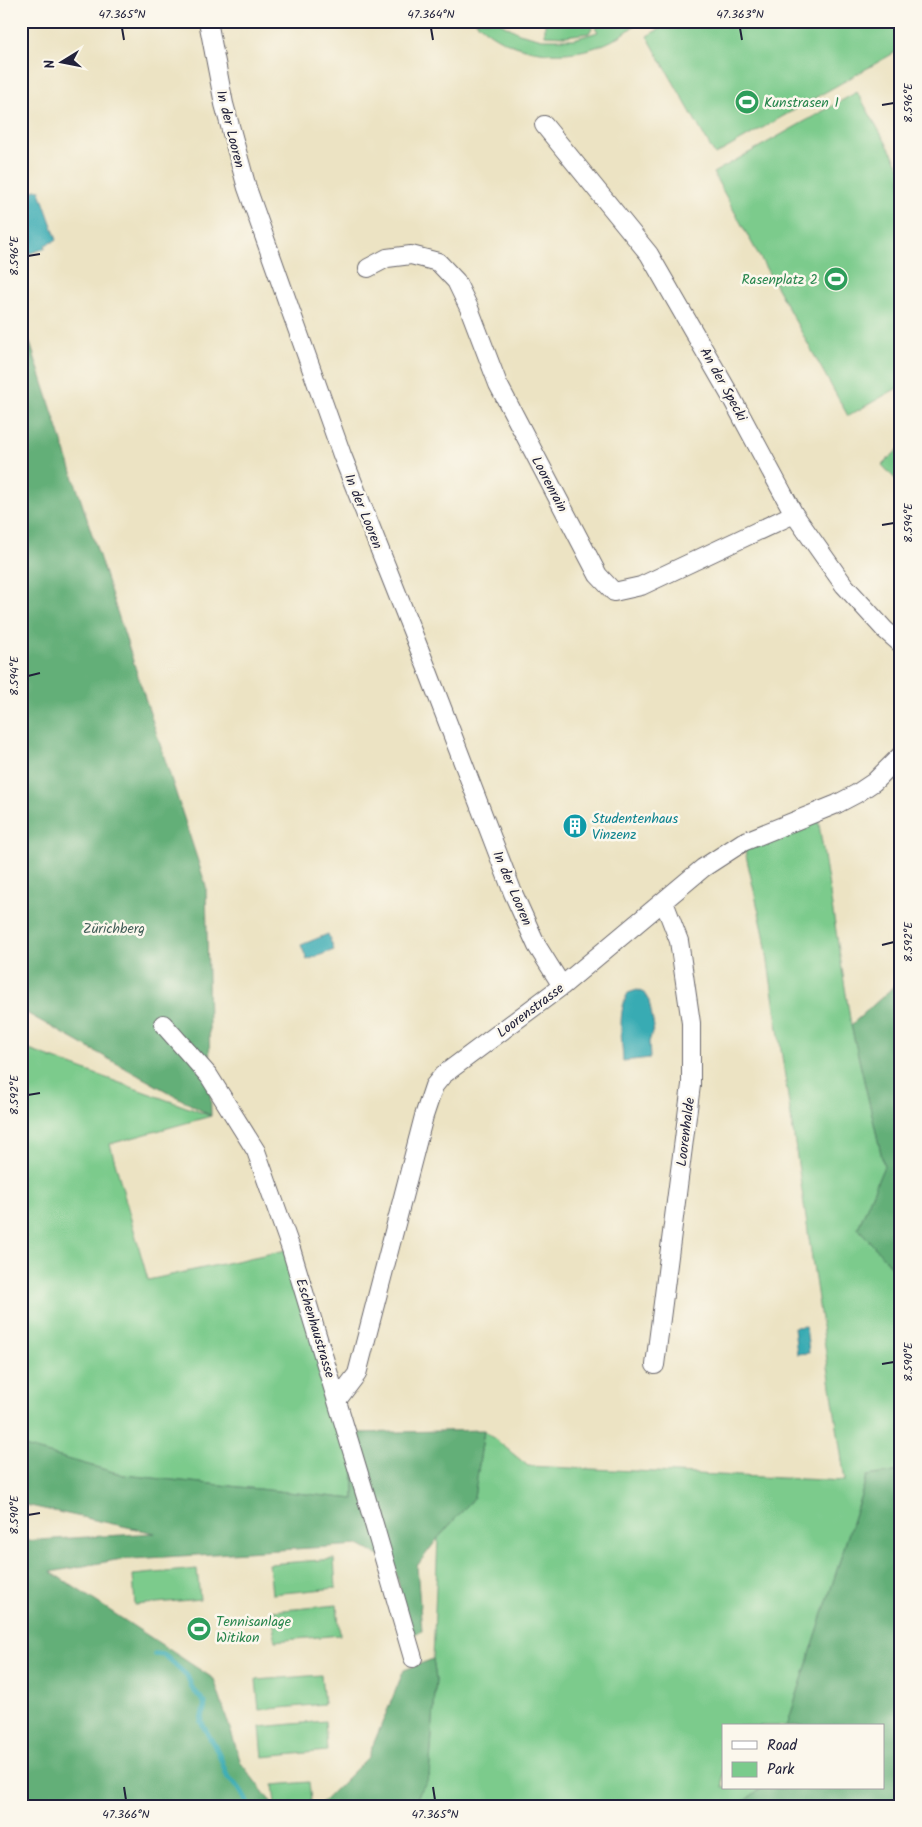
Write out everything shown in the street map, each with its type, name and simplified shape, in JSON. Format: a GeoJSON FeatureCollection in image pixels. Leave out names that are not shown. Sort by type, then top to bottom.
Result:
{"type":"FeatureCollection","features":[{"type":"Feature","properties":{"kind":"street","name":"In der Looren"},"geometry":{"type":"LineString","coordinates":[[208,21],[224,104],[249,197],[342,455],[430,675],[513,893],[537,946],[562,986]]}},
{"type":"Feature","properties":{"kind":"street","name":"An der Specki"},"geometry":{"type":"LineString","coordinates":[[544,125],[649,254],[730,395],[794,514],[844,585],[885,630],[901,644]]}},
{"type":"Feature","properties":{"kind":"street","name":"Loorenrain"},"geometry":{"type":"LineString","coordinates":[[368,268],[388,258],[411,255],[438,262],[456,281],[469,308],[498,384],[598,575],[614,592],[641,586],[794,514]]}},
{"type":"Feature","properties":{"kind":"street","name":"Loorenstrasse"},"geometry":{"type":"LineString","coordinates":[[338,1399],[357,1374],[424,1116],[434,1086],[453,1066],[562,986],[664,902],[702,868],[743,842],[837,804],[856,794],[874,782],[901,755]]}},
{"type":"Feature","properties":{"kind":"street","name":"Loorenhalde"},"geometry":{"type":"LineString","coordinates":[[655,1365],[691,1085],[690,1023],[679,940],[664,902]]}},
{"type":"Feature","properties":{"kind":"street","name":"Eschenhaustrasse"},"geometry":{"type":"LineString","coordinates":[[163,1024],[209,1076],[256,1151],[291,1248],[338,1399],[413,1658]]}},
{"type":"Feature","properties":{"kind":"green space"},"geometry":{"type":"Polygon","coordinates":[[[475,21],[497,21],[519,33],[542,39],[574,39],[598,32],[592,21],[639,21],[621,35],[601,45],[580,51],[557,53],[535,51],[513,45],[493,35],[475,21]]]}},
{"type":"Feature","properties":{"kind":"green space"},"geometry":{"type":"Polygon","coordinates":[[[545,21],[589,21],[592,28],[589,33],[565,36],[545,35],[545,21]]]}},
{"type":"Feature","properties":{"kind":"green space","name":"Kunstrasen 1"},"geometry":{"type":"Polygon","coordinates":[[[673,21],[901,21],[901,49],[715,155],[647,36],[673,21]]]}},
{"type":"Feature","properties":{"kind":"green space","name":"Rasenplatz 2"},"geometry":{"type":"Polygon","coordinates":[[[857,92],[901,169],[901,386],[848,416],[713,173],[857,92]]]}},
{"type":"Feature","properties":{"kind":"green space","name":"Zürichberg"},"geometry":{"type":"Polygon","coordinates":[[[21,315],[206,886],[211,1116],[21,1010],[21,315]]]}},
{"type":"Feature","properties":{"kind":"green space"},"geometry":{"type":"Polygon","coordinates":[[[901,447],[901,485],[882,465],[901,447]]]}},
{"type":"Feature","properties":{"kind":"green space"},"geometry":{"type":"Polygon","coordinates":[[[817,812],[851,1025],[884,1166],[858,1228],[901,1277],[901,1471],[867,1476],[788,1724],[722,1724],[722,1790],[758,1790],[738,1806],[412,1806],[429,1777],[436,1679],[433,1659],[438,1538],[474,1498],[484,1430],[528,1466],[845,1481],[764,935],[743,842],[817,812]]]}},
{"type":"Feature","properties":{"kind":"green space"},"geometry":{"type":"Polygon","coordinates":[[[901,980],[901,1277],[858,1228],[884,1166],[851,1025],[901,980]]]}},
{"type":"Feature","properties":{"kind":"green space"},"geometry":{"type":"Polygon","coordinates":[[[21,1047],[211,1116],[110,1144],[148,1280],[291,1249],[353,1452],[354,1499],[124,1475],[21,1446],[21,1047]]]}},
{"type":"Feature","properties":{"kind":"green space"},"geometry":{"type":"Polygon","coordinates":[[[484,1430],[474,1498],[438,1538],[417,1566],[422,1631],[411,1635],[394,1564],[359,1545],[116,1560],[51,1572],[214,1679],[241,1763],[274,1806],[21,1806],[21,1541],[155,1533],[21,1504],[21,1446],[124,1475],[354,1499],[354,1433],[484,1430]]]}},
{"type":"Feature","properties":{"kind":"green space"},"geometry":{"type":"Polygon","coordinates":[[[901,1471],[901,1806],[738,1806],[758,1790],[884,1790],[884,1724],[788,1724],[867,1476],[901,1471]]]}},
{"type":"Feature","properties":{"kind":"green space"},"geometry":{"type":"Polygon","coordinates":[[[334,1559],[336,1588],[272,1594],[269,1564],[334,1559]]]}},
{"type":"Feature","properties":{"kind":"green space"},"geometry":{"type":"Polygon","coordinates":[[[197,1569],[200,1599],[135,1605],[133,1575],[197,1569]]]}},
{"type":"Feature","properties":{"kind":"green space"},"geometry":{"type":"Polygon","coordinates":[[[337,1605],[340,1635],[275,1641],[273,1611],[337,1605]]]}},
{"type":"Feature","properties":{"kind":"green space"},"geometry":{"type":"Polygon","coordinates":[[[433,1659],[436,1679],[429,1777],[412,1806],[319,1806],[368,1757],[404,1670],[433,1659]]]}},
{"type":"Feature","properties":{"kind":"green space"},"geometry":{"type":"Polygon","coordinates":[[[321,1675],[324,1704],[259,1710],[256,1680],[321,1675]]]}},
{"type":"Feature","properties":{"kind":"green space"},"geometry":{"type":"Polygon","coordinates":[[[325,1721],[327,1751],[263,1757],[260,1727],[325,1721]]]}},
{"type":"Feature","properties":{"kind":"green space"},"geometry":{"type":"Polygon","coordinates":[[[309,1782],[311,1802],[275,1805],[273,1785],[309,1782]]]}},
{"type":"Feature","properties":{"kind":"water"},"geometry":{"type":"Polygon","coordinates":[[[39,189],[57,240],[45,245],[46,248],[28,254],[21,234],[21,226],[25,225],[27,229],[30,228],[21,203],[21,195],[39,189]]]}},
{"type":"Feature","properties":{"kind":"water"},"geometry":{"type":"Polygon","coordinates":[[[328,934],[334,950],[307,960],[301,945],[328,934]]]}},
{"type":"Feature","properties":{"kind":"water"},"geometry":{"type":"Polygon","coordinates":[[[637,990],[644,993],[649,1001],[654,1027],[649,1042],[650,1058],[623,1061],[622,1009],[628,993],[637,990]]]}},
{"type":"Feature","properties":{"kind":"water"},"geometry":{"type":"Polygon","coordinates":[[[806,1326],[809,1353],[797,1354],[794,1327],[806,1326]]]}},
{"type":"Feature","properties":{"kind":"waterway"},"geometry":{"type":"LineString","coordinates":[[155,1654],[164,1655],[187,1676],[192,1688],[205,1703],[201,1722],[218,1752],[228,1778],[239,1788],[249,1806]]}},
{"type":"Feature","properties":{"kind":"place","name":"Kunstrasen 1"},"geometry":{"type":"Point","coordinates":[747,102]}},
{"type":"Feature","properties":{"kind":"place","name":"Rasenplatz 2"},"geometry":{"type":"Point","coordinates":[836,279]}},
{"type":"Feature","properties":{"kind":"place","name":"Studentenhaus Vinzenz"},"geometry":{"type":"Point","coordinates":[575,826]}},
{"type":"Feature","properties":{"kind":"place","name":"Tennisanlage Witikon"},"geometry":{"type":"Point","coordinates":[199,1629]}}]}
